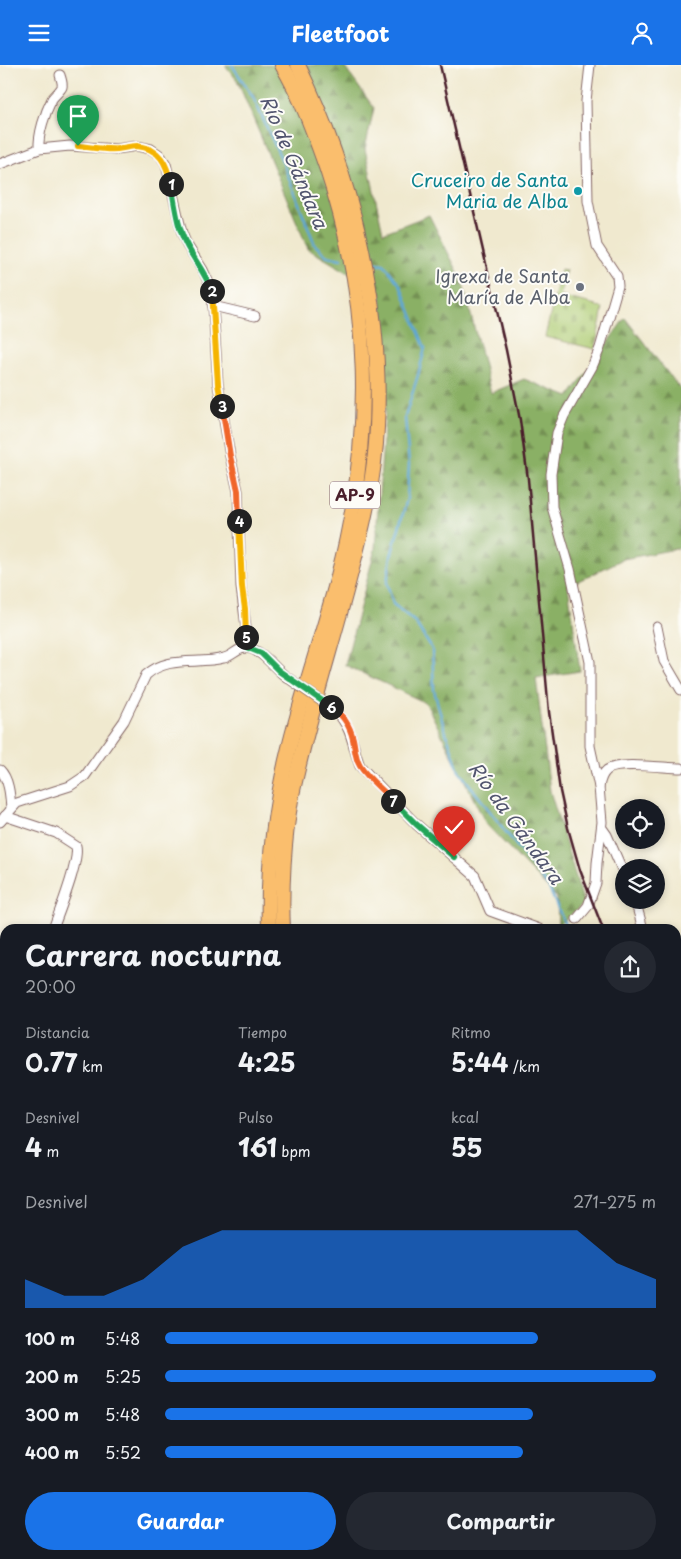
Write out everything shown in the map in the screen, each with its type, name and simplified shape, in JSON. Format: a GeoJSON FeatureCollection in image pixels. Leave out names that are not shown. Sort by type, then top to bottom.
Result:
{"type":"FeatureCollection","features":[{"type":"Feature","properties":{"kind":"highway","name":"AP-9"},"geometry":{"type":"LineString","coordinates":[[269,924],[270,861],[281,783],[300,705],[347,541],[359,475],[363,429],[363,370],[359,309],[346,237],[335,194],[316,140],[282,65]]}},
{"type":"Feature","properties":{"kind":"highway","name":"AP-9"},"geometry":{"type":"LineString","coordinates":[[282,924],[284,866],[291,802],[309,725],[350,579],[367,505],[377,429],[378,391],[376,353],[367,276],[350,201],[339,164],[298,65]]}},
{"type":"Feature","properties":{"kind":"street"},"geometry":{"type":"LineString","coordinates":[[577,919],[588,906],[596,883],[602,828],[599,787],[590,746],[590,663],[570,569],[552,507],[551,491],[553,456],[557,433],[600,348],[618,287],[617,275],[598,246],[588,201],[586,101],[590,65]]}},
{"type":"Feature","properties":{"kind":"street"},"geometry":{"type":"LineString","coordinates":[[39,149],[38,142],[51,102],[61,89],[60,75]]}},
{"type":"Feature","properties":{"kind":"street"},"geometry":{"type":"LineString","coordinates":[[0,164],[39,149],[70,146],[117,149],[137,146],[151,149],[160,155],[166,163],[182,233],[212,290],[218,384],[238,491],[246,647]]}},
{"type":"Feature","properties":{"kind":"street"},"geometry":{"type":"LineString","coordinates":[[213,306],[255,316]]}},
{"type":"Feature","properties":{"kind":"street"},"geometry":{"type":"LineString","coordinates":[[657,627],[664,661],[681,690]]}},
{"type":"Feature","properties":{"kind":"street"},"geometry":{"type":"LineString","coordinates":[[56,924],[75,863],[76,846],[56,833],[2,819],[17,803],[70,785],[85,776],[124,721],[146,675],[152,669],[164,664],[180,661],[226,658],[246,647],[261,653],[285,676],[336,711],[346,723],[360,766],[416,824],[475,876],[490,911],[525,924]]}},
{"type":"Feature","properties":{"kind":"street"},"geometry":{"type":"LineString","coordinates":[[599,787],[601,777],[612,767],[632,765],[681,768]]}},
{"type":"Feature","properties":{"kind":"street"},"geometry":{"type":"LineString","coordinates":[[0,770],[3,772],[8,784],[11,808]]}},
{"type":"Feature","properties":{"kind":"street"},"geometry":{"type":"LineString","coordinates":[[602,828],[617,859]]}},
{"type":"Feature","properties":{"kind":"street"},"geometry":{"type":"LineString","coordinates":[[637,909],[642,924]]}},
{"type":"Feature","properties":{"kind":"green space"},"geometry":{"type":"Polygon","coordinates":[[[225,65],[343,65],[374,108],[365,149],[383,233],[429,215],[462,280],[491,393],[524,379],[569,397],[625,318],[681,390],[681,548],[623,559],[568,586],[580,671],[536,678],[550,791],[584,904],[559,924],[557,898],[486,824],[426,703],[345,665],[375,549],[386,401],[381,292],[308,249],[237,80],[225,65]]]}},
{"type":"Feature","properties":{"kind":"green space"},"geometry":{"type":"Polygon","coordinates":[[[561,269],[566,270],[560,296],[603,308],[595,349],[545,337],[561,269]]]}},
{"type":"Feature","properties":{"kind":"waterway","name":"Río de Gándara"},"geometry":{"type":"LineString","coordinates":[[232,65],[253,97],[283,163],[315,245],[327,256],[341,259]]}},
{"type":"Feature","properties":{"kind":"waterway","name":"Río da Gándara"},"geometry":{"type":"LineString","coordinates":[[375,263],[384,264],[400,285],[425,348],[405,417],[409,464],[407,499],[391,556],[387,583],[393,604],[415,622],[432,649],[434,690],[459,771],[549,888],[565,924]]}},
{"type":"Feature","properties":{"kind":"railway"},"geometry":{"type":"LineString","coordinates":[[440,65],[506,350],[520,420],[528,479],[549,712],[560,791],[580,870],[601,924]]}},
{"type":"Feature","properties":{"kind":"place","name":"Cruceiro de Santa Maria de Alba"},"geometry":{"type":"Point","coordinates":[578,191]}},
{"type":"Feature","properties":{"kind":"place","name":"Igrexa de Santa María de Alba"},"geometry":{"type":"Point","coordinates":[580,287]}},
{"type":"Feature","properties":{"kind":"route"},"geometry":{"type":"LineString","coordinates":[[78,146],[101,149],[137,146],[151,149],[160,155],[166,163],[182,233],[212,290],[218,384],[238,491],[246,647],[261,653],[285,676],[336,711],[346,723],[360,766],[416,824],[454,857]]}}]}
